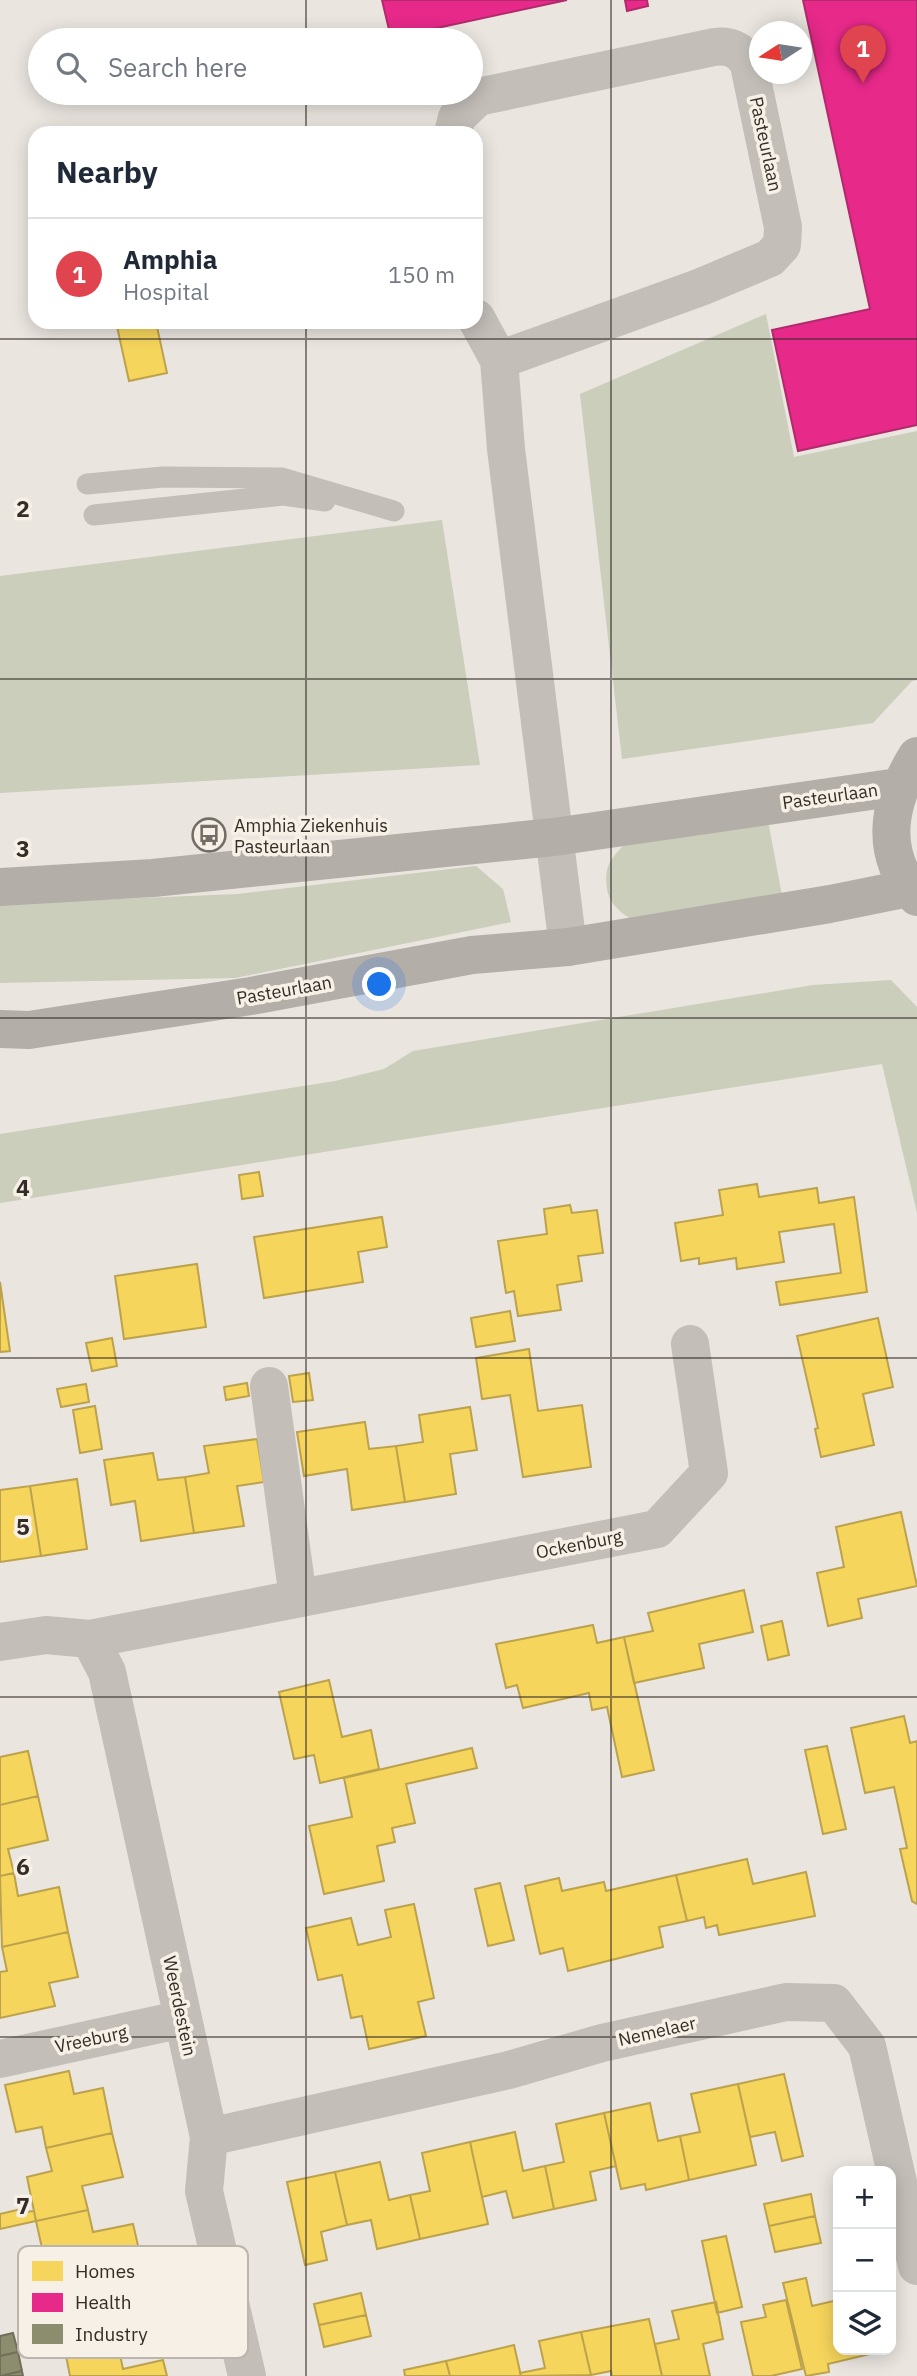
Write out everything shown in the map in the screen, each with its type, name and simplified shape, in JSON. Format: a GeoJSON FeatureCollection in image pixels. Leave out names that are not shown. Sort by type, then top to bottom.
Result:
{"type":"FeatureCollection","features":[{"type":"Feature","properties":{"kind":"main road","name":"Pasteurlaan"},"geometry":{"type":"LineString","coordinates":[[0,887],[153,878],[554,837],[907,771]]}},
{"type":"Feature","properties":{"kind":"main road"},"geometry":{"type":"LineString","coordinates":[[907,771],[890,821],[894,856],[913,892]]}},
{"type":"Feature","properties":{"kind":"main road","name":"Pasteurlaan"},"geometry":{"type":"LineString","coordinates":[[0,1029],[29,1030],[238,998],[472,955],[568,947],[913,892]]}},
{"type":"Feature","properties":{"kind":"street","name":"Pasteurlaan"},"geometry":{"type":"LineString","coordinates":[[483,96],[714,47],[730,48],[745,57],[749,65],[783,227],[782,245],[770,258],[701,287],[499,360]]}},
{"type":"Feature","properties":{"kind":"street","name":"Pasteurlaan"},"geometry":{"type":"LineString","coordinates":[[455,126],[457,117],[470,105]]}},
{"type":"Feature","properties":{"kind":"street"},"geometry":{"type":"LineString","coordinates":[[482,329],[499,360],[506,449],[568,947]]}},
{"type":"Feature","properties":{"kind":"street","name":"Ockenburg"},"geometry":{"type":"LineString","coordinates":[[0,1642],[46,1635],[90,1639],[657,1529],[709,1473],[690,1344]]}},
{"type":"Feature","properties":{"kind":"street"},"geometry":{"type":"LineString","coordinates":[[268,1386],[298,1598]]}},
{"type":"Feature","properties":{"kind":"street","name":"Weerdestein"},"geometry":{"type":"LineString","coordinates":[[90,1639],[107,1672],[208,2137],[204,2191],[217,2246]]}},
{"type":"Feature","properties":{"kind":"street","name":"Nemelaer"},"geometry":{"type":"LineString","coordinates":[[208,2137],[509,2070],[602,2043],[786,2002],[834,2003],[867,2046],[917,2266]]}},
{"type":"Feature","properties":{"kind":"street","name":"Vreeburg"},"geometry":{"type":"LineString","coordinates":[[0,2059],[183,2020]]}},
{"type":"Feature","properties":{"kind":"street","name":"Weerdestein"},"geometry":{"type":"LineString","coordinates":[[243,2358],[247,2376]]}},
{"type":"Feature","properties":{"kind":"lane"},"geometry":{"type":"LineString","coordinates":[[87,484],[163,477],[282,478],[394,511],[283,495],[94,515]]}},
{"type":"Feature","properties":{"kind":"green space"},"geometry":{"type":"Polygon","coordinates":[[[766,314],[794,457],[917,431],[917,680],[912,681],[873,723],[622,759],[580,394],[766,314]]]}},
{"type":"Feature","properties":{"kind":"green space"},"geometry":{"type":"Polygon","coordinates":[[[442,520],[480,765],[0,793],[0,576],[442,520]]]}},
{"type":"Feature","properties":{"kind":"green space"},"geometry":{"type":"Polygon","coordinates":[[[768,821],[783,901],[684,918],[639,922],[618,910],[608,895],[607,870],[611,860],[623,846],[768,821]]]}},
{"type":"Feature","properties":{"kind":"green space"},"geometry":{"type":"Polygon","coordinates":[[[476,866],[503,889],[511,922],[235,978],[0,983],[0,904],[237,894],[476,866]]]}},
{"type":"Feature","properties":{"kind":"green space"},"geometry":{"type":"Polygon","coordinates":[[[891,980],[917,1007],[917,1213],[882,1064],[0,1203],[0,1134],[335,1081],[384,1069],[413,1051],[813,985],[891,980]]]}},
{"type":"Feature","properties":{"kind":"building: Homes"},"geometry":{"type":"Polygon","coordinates":[[[118,329],[158,329],[167,373],[129,381],[118,329]]]}},
{"type":"Feature","properties":{"kind":"building: Homes"},"geometry":{"type":"Polygon","coordinates":[[[259,1172],[263,1196],[242,1199],[239,1175],[259,1172]]]}},
{"type":"Feature","properties":{"kind":"building: Homes"},"geometry":{"type":"Polygon","coordinates":[[[757,1184],[759,1197],[817,1188],[819,1203],[854,1197],[867,1292],[780,1305],[776,1282],[841,1273],[834,1224],[779,1232],[784,1262],[737,1269],[736,1258],[699,1264],[699,1258],[681,1261],[675,1223],[723,1215],[719,1190],[757,1184]]]}},
{"type":"Feature","properties":{"kind":"building: Homes"},"geometry":{"type":"Polygon","coordinates":[[[570,1205],[572,1213],[597,1210],[603,1253],[578,1256],[582,1281],[557,1285],[561,1310],[518,1316],[514,1291],[506,1293],[498,1241],[547,1234],[544,1209],[570,1205]]]}},
{"type":"Feature","properties":{"kind":"building: Homes"},"geometry":{"type":"Polygon","coordinates":[[[382,1217],[387,1247],[358,1252],[363,1282],[264,1298],[254,1237],[382,1217]]]}},
{"type":"Feature","properties":{"kind":"building: Homes"},"geometry":{"type":"Polygon","coordinates":[[[197,1264],[206,1327],[124,1339],[115,1276],[197,1264]]]}},
{"type":"Feature","properties":{"kind":"building: Homes"},"geometry":{"type":"Polygon","coordinates":[[[0,1282],[10,1351],[0,1352],[0,1282]]]}},
{"type":"Feature","properties":{"kind":"building: Homes"},"geometry":{"type":"Polygon","coordinates":[[[510,1311],[515,1341],[476,1347],[471,1318],[510,1311]]]}},
{"type":"Feature","properties":{"kind":"building: Homes"},"geometry":{"type":"Polygon","coordinates":[[[878,1318],[893,1387],[863,1394],[874,1445],[821,1457],[815,1429],[818,1428],[797,1336],[878,1318]]]}},
{"type":"Feature","properties":{"kind":"building: Homes"},"geometry":{"type":"Polygon","coordinates":[[[112,1338],[117,1366],[92,1371],[86,1343],[112,1338]]]}},
{"type":"Feature","properties":{"kind":"building: Homes"},"geometry":{"type":"Polygon","coordinates":[[[529,1349],[538,1411],[582,1405],[591,1467],[523,1477],[510,1395],[482,1399],[476,1358],[529,1349]]]}},
{"type":"Feature","properties":{"kind":"building: Homes"},"geometry":{"type":"Polygon","coordinates":[[[309,1373],[313,1400],[293,1402],[289,1376],[309,1373]]]}},
{"type":"Feature","properties":{"kind":"building: Homes"},"geometry":{"type":"Polygon","coordinates":[[[247,1383],[249,1396],[226,1400],[224,1387],[247,1383]]]}},
{"type":"Feature","properties":{"kind":"building: Homes"},"geometry":{"type":"Polygon","coordinates":[[[86,1384],[89,1402],[61,1407],[57,1389],[86,1384]]]}},
{"type":"Feature","properties":{"kind":"building: Homes"},"geometry":{"type":"Polygon","coordinates":[[[95,1406],[102,1449],[80,1453],[73,1410],[95,1406]]]}},
{"type":"Feature","properties":{"kind":"building: Homes"},"geometry":{"type":"Polygon","coordinates":[[[470,1407],[477,1450],[450,1454],[456,1494],[405,1502],[396,1446],[423,1442],[419,1415],[470,1407]]]}},
{"type":"Feature","properties":{"kind":"building: Homes"},"geometry":{"type":"Polygon","coordinates":[[[365,1422],[369,1449],[396,1446],[405,1502],[352,1510],[347,1469],[304,1476],[297,1432],[365,1422]]]}},
{"type":"Feature","properties":{"kind":"building: Homes"},"geometry":{"type":"Polygon","coordinates":[[[257,1439],[264,1482],[237,1486],[244,1526],[194,1533],[185,1477],[209,1473],[204,1446],[257,1439]]]}},
{"type":"Feature","properties":{"kind":"building: Homes"},"geometry":{"type":"Polygon","coordinates":[[[153,1453],[158,1480],[185,1477],[194,1533],[141,1541],[135,1501],[111,1505],[104,1460],[153,1453]]]}},
{"type":"Feature","properties":{"kind":"building: Homes"},"geometry":{"type":"Polygon","coordinates":[[[77,1479],[87,1549],[41,1556],[30,1486],[77,1479]]]}},
{"type":"Feature","properties":{"kind":"building: Homes"},"geometry":{"type":"Polygon","coordinates":[[[30,1486],[41,1556],[0,1562],[0,1490],[30,1486]]]}},
{"type":"Feature","properties":{"kind":"building: Homes"},"geometry":{"type":"Polygon","coordinates":[[[901,1512],[917,1586],[858,1599],[862,1618],[828,1626],[817,1573],[844,1567],[836,1527],[901,1512]]]}},
{"type":"Feature","properties":{"kind":"building: Homes"},"geometry":{"type":"Polygon","coordinates":[[[744,1590],[753,1632],[699,1644],[704,1668],[634,1683],[624,1637],[653,1631],[648,1613],[744,1590]]]}},
{"type":"Feature","properties":{"kind":"building: Homes"},"geometry":{"type":"Polygon","coordinates":[[[782,1621],[789,1655],[768,1660],[761,1626],[782,1621]]]}},
{"type":"Feature","properties":{"kind":"building: Homes"},"geometry":{"type":"Polygon","coordinates":[[[593,1625],[597,1643],[624,1637],[654,1770],[622,1777],[607,1707],[592,1710],[589,1693],[523,1708],[517,1685],[506,1688],[496,1644],[593,1625]]]}},
{"type":"Feature","properties":{"kind":"building: Homes"},"geometry":{"type":"Polygon","coordinates":[[[329,1680],[342,1737],[371,1730],[379,1769],[320,1783],[314,1755],[294,1759],[279,1692],[329,1680]]]}},
{"type":"Feature","properties":{"kind":"building: Homes"},"geometry":{"type":"Polygon","coordinates":[[[904,1716],[910,1743],[917,1741],[917,1904],[912,1901],[900,1849],[907,1848],[894,1787],[865,1793],[851,1728],[904,1716]]]}},
{"type":"Feature","properties":{"kind":"building: Homes"},"geometry":{"type":"Polygon","coordinates":[[[827,1746],[846,1829],[823,1834],[805,1750],[827,1746]]]}},
{"type":"Feature","properties":{"kind":"building: Homes"},"geometry":{"type":"Polygon","coordinates":[[[472,1748],[477,1768],[406,1784],[415,1823],[392,1828],[395,1842],[377,1846],[384,1881],[324,1894],[309,1826],[352,1817],[344,1778],[472,1748]]]}},
{"type":"Feature","properties":{"kind":"building: Homes"},"geometry":{"type":"Polygon","coordinates":[[[28,1751],[38,1796],[0,1805],[0,1757],[28,1751]]]}},
{"type":"Feature","properties":{"kind":"building: Homes"},"geometry":{"type":"Polygon","coordinates":[[[38,1796],[48,1840],[8,1849],[14,1873],[0,1876],[0,1805],[38,1796]]]}},
{"type":"Feature","properties":{"kind":"building: Homes"},"geometry":{"type":"Polygon","coordinates":[[[747,1859],[753,1884],[806,1872],[815,1916],[719,1935],[717,1925],[706,1928],[704,1917],[687,1921],[676,1875],[747,1859]]]}},
{"type":"Feature","properties":{"kind":"building: Homes"},"geometry":{"type":"Polygon","coordinates":[[[14,1873],[18,1896],[59,1887],[68,1932],[2,1947],[0,1876],[14,1873]]]}},
{"type":"Feature","properties":{"kind":"building: Homes"},"geometry":{"type":"Polygon","coordinates":[[[676,1875],[687,1921],[659,1927],[663,1947],[568,1971],[563,1948],[540,1954],[525,1886],[559,1878],[562,1891],[604,1882],[606,1891],[676,1875]]]}},
{"type":"Feature","properties":{"kind":"building: Homes"},"geometry":{"type":"Polygon","coordinates":[[[500,1883],[514,1940],[488,1946],[475,1889],[500,1883]]]}},
{"type":"Feature","properties":{"kind":"building: Homes"},"geometry":{"type":"Polygon","coordinates":[[[414,1904],[434,1998],[418,2002],[426,2036],[369,2049],[362,2016],[351,2018],[342,1975],[318,1980],[306,1928],[351,1918],[358,1945],[391,1937],[385,1910],[414,1904]]]}},
{"type":"Feature","properties":{"kind":"building: Homes"},"geometry":{"type":"Polygon","coordinates":[[[68,1932],[78,1977],[49,1983],[55,2006],[0,2018],[0,1972],[7,1971],[2,1947],[68,1932]]]}},
{"type":"Feature","properties":{"kind":"building: Homes"},"geometry":{"type":"Polygon","coordinates":[[[69,2071],[74,2094],[103,2088],[112,2133],[46,2148],[42,2127],[16,2132],[5,2085],[69,2071]]]}},
{"type":"Feature","properties":{"kind":"building: Homes"},"geometry":{"type":"Polygon","coordinates":[[[784,2074],[803,2156],[782,2161],[775,2132],[750,2137],[738,2084],[784,2074]]]}},
{"type":"Feature","properties":{"kind":"building: Homes"},"geometry":{"type":"Polygon","coordinates":[[[738,2084],[756,2165],[689,2180],[680,2136],[700,2132],[691,2094],[738,2084]]]}},
{"type":"Feature","properties":{"kind":"building: Homes"},"geometry":{"type":"Polygon","coordinates":[[[650,2103],[658,2141],[680,2136],[689,2180],[646,2190],[645,2184],[621,2189],[604,2113],[650,2103]]]}},
{"type":"Feature","properties":{"kind":"building: Homes"},"geometry":{"type":"Polygon","coordinates":[[[604,2113],[616,2166],[590,2172],[596,2200],[554,2209],[545,2166],[564,2162],[556,2124],[604,2113]]]}},
{"type":"Feature","properties":{"kind":"building: Homes"},"geometry":{"type":"Polygon","coordinates":[[[515,2132],[523,2171],[545,2166],[554,2209],[513,2218],[506,2191],[482,2197],[470,2142],[515,2132]]]}},
{"type":"Feature","properties":{"kind":"building: Homes"},"geometry":{"type":"Polygon","coordinates":[[[112,2133],[123,2177],[82,2186],[88,2210],[36,2221],[27,2177],[52,2171],[46,2148],[112,2133]]]}},
{"type":"Feature","properties":{"kind":"building: Homes"},"geometry":{"type":"Polygon","coordinates":[[[470,2142],[488,2224],[420,2239],[410,2195],[430,2191],[422,2153],[470,2142]]]}},
{"type":"Feature","properties":{"kind":"building: Homes"},"geometry":{"type":"Polygon","coordinates":[[[380,2162],[389,2200],[410,2195],[420,2239],[377,2249],[371,2220],[347,2225],[335,2172],[380,2162]]]}},
{"type":"Feature","properties":{"kind":"building: Homes"},"geometry":{"type":"Polygon","coordinates":[[[335,2172],[347,2225],[321,2232],[327,2260],[305,2265],[287,2182],[335,2172]]]}},
{"type":"Feature","properties":{"kind":"building: Homes"},"geometry":{"type":"Polygon","coordinates":[[[811,2194],[815,2216],[769,2226],[764,2204],[811,2194]]]}},
{"type":"Feature","properties":{"kind":"building: Homes"},"geometry":{"type":"Polygon","coordinates":[[[21,2209],[25,2212],[34,2211],[36,2221],[0,2229],[0,2214],[21,2209]]]}},
{"type":"Feature","properties":{"kind":"building: Homes"},"geometry":{"type":"Polygon","coordinates":[[[88,2210],[93,2232],[133,2224],[138,2246],[42,2246],[36,2221],[88,2210]]]}},
{"type":"Feature","properties":{"kind":"building: Homes"},"geometry":{"type":"Polygon","coordinates":[[[815,2216],[821,2243],[775,2252],[769,2226],[815,2216]]]}},
{"type":"Feature","properties":{"kind":"building: Homes"},"geometry":{"type":"Polygon","coordinates":[[[726,2236],[742,2307],[717,2313],[702,2241],[726,2236]]]}},
{"type":"Feature","properties":{"kind":"building: Homes"},"geometry":{"type":"Polygon","coordinates":[[[806,2278],[812,2306],[833,2301],[833,2355],[866,2355],[828,2364],[829,2372],[806,2376],[783,2283],[806,2278]]]}},
{"type":"Feature","properties":{"kind":"building: Homes"},"geometry":{"type":"Polygon","coordinates":[[[361,2293],[366,2315],[319,2325],[314,2304],[361,2293]]]}},
{"type":"Feature","properties":{"kind":"building: Homes"},"geometry":{"type":"Polygon","coordinates":[[[786,2300],[802,2369],[771,2376],[753,2376],[741,2322],[766,2317],[763,2305],[786,2300]]]}},
{"type":"Feature","properties":{"kind":"building: Homes"},"geometry":{"type":"Polygon","coordinates":[[[716,2302],[723,2339],[703,2344],[710,2376],[662,2376],[655,2344],[679,2339],[672,2311],[716,2302]]]}},
{"type":"Feature","properties":{"kind":"building: Homes"},"geometry":{"type":"Polygon","coordinates":[[[366,2315],[371,2336],[324,2347],[319,2325],[366,2315]]]}},
{"type":"Feature","properties":{"kind":"building: Homes"},"geometry":{"type":"Polygon","coordinates":[[[649,2319],[662,2376],[612,2376],[611,2371],[591,2375],[581,2332],[649,2319]]]}},
{"type":"Feature","properties":{"kind":"building: Homes"},"geometry":{"type":"Polygon","coordinates":[[[581,2332],[591,2375],[521,2376],[520,2373],[545,2368],[539,2341],[581,2332]]]}},
{"type":"Feature","properties":{"kind":"building: Homes"},"geometry":{"type":"Polygon","coordinates":[[[514,2345],[521,2376],[450,2376],[446,2361],[514,2345]]]}},
{"type":"Feature","properties":{"kind":"building: Homes"},"geometry":{"type":"Polygon","coordinates":[[[66,2358],[121,2358],[123,2369],[163,2360],[167,2376],[70,2376],[66,2358]]]}},
{"type":"Feature","properties":{"kind":"building: Homes"},"geometry":{"type":"Polygon","coordinates":[[[446,2361],[450,2376],[405,2376],[404,2370],[446,2361]]]}},
{"type":"Feature","properties":{"kind":"building: Health"},"geometry":{"type":"Polygon","coordinates":[[[382,0],[567,0],[437,28],[389,28],[382,0]]]}},
{"type":"Feature","properties":{"kind":"building: Health"},"geometry":{"type":"Polygon","coordinates":[[[625,0],[647,0],[648,6],[627,11],[625,0]]]}},
{"type":"Feature","properties":{"kind":"building: Health"},"geometry":{"type":"Polygon","coordinates":[[[803,0],[917,0],[917,425],[798,451],[772,330],[870,309],[812,42],[812,21],[808,21],[803,0]]]}},
{"type":"Feature","properties":{"kind":"building: Industry"},"geometry":{"type":"Polygon","coordinates":[[[13,2333],[18,2352],[0,2356],[0,2336],[13,2333]]]}},
{"type":"Feature","properties":{"kind":"building: Industry"},"geometry":{"type":"Polygon","coordinates":[[[18,2352],[22,2371],[0,2376],[0,2356],[18,2352]]]}},
{"type":"Feature","properties":{"kind":"building: Industry"},"geometry":{"type":"Polygon","coordinates":[[[22,2371],[23,2376],[0,2376],[22,2371]]]}},
{"type":"Feature","properties":{"kind":"place","name":"Amphia"},"geometry":{"type":"Point","coordinates":[863,83]}},
{"type":"Feature","properties":{"kind":"place","name":"Amphia Ziekenhuis Pasteurlaan"},"geometry":{"type":"Point","coordinates":[209,835]}}]}
